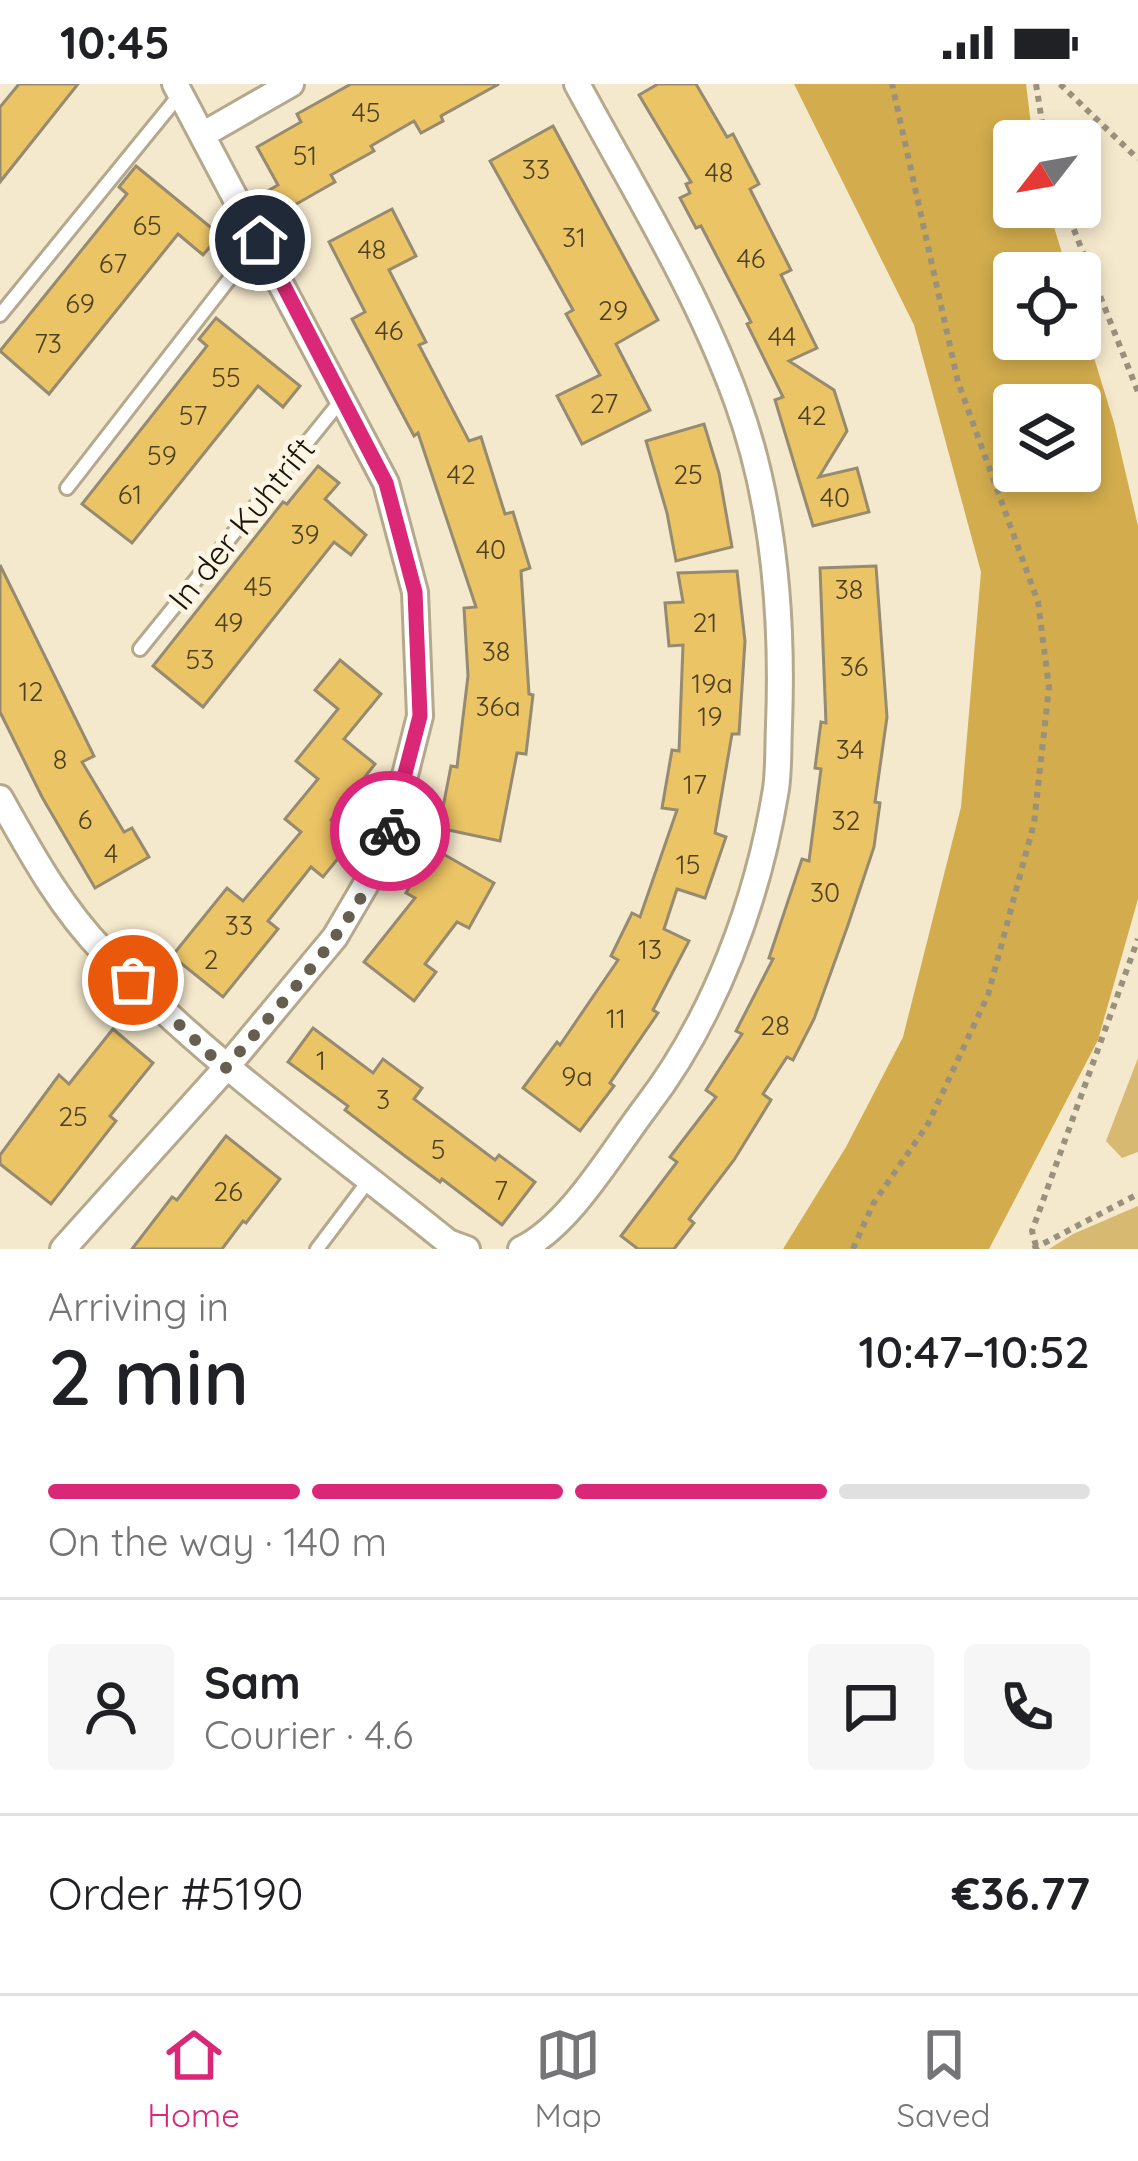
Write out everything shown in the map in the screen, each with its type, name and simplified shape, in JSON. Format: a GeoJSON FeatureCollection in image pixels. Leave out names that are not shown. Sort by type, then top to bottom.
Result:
{"type":"FeatureCollection","features":[{"type":"Feature","properties":{"kind":"street"},"geometry":{"type":"LineString","coordinates":[[204,134],[291,84]]}},
{"type":"Feature","properties":{"kind":"street"},"geometry":{"type":"LineString","coordinates":[[521,1249],[538,1241],[561,1217],[673,1071],[717,983],[752,896],[776,786],[782,662],[769,523],[739,404],[696,303],[577,84]]}},
{"type":"Feature","properties":{"kind":"street","name":"In der Kuhtrift"},"geometry":{"type":"LineString","coordinates":[[63,1249],[225,1069],[334,937],[386,850],[420,716],[415,592],[386,483],[178,89]]}},
{"type":"Feature","properties":{"kind":"street"},"geometry":{"type":"LineString","coordinates":[[0,798],[43,873],[100,950],[225,1069],[448,1242],[467,1249]]}},
{"type":"Feature","properties":{"kind":"lane","name":"In der Kuhtrift"},"geometry":{"type":"LineString","coordinates":[[0,315],[178,89]]}},
{"type":"Feature","properties":{"kind":"lane"},"geometry":{"type":"LineString","coordinates":[[67,488],[260,240]]}},
{"type":"Feature","properties":{"kind":"lane","name":"In der Kuhtrift"},"geometry":{"type":"LineString","coordinates":[[140,649],[343,398]]}},
{"type":"Feature","properties":{"kind":"lane"},"geometry":{"type":"LineString","coordinates":[[317,1249],[370,1179]]}},
{"type":"Feature","properties":{"kind":"path"},"geometry":{"type":"LineString","coordinates":[[853,1249],[873,1204],[928,1124],[988,995],[1034,823],[1049,687],[1038,602],[958,382],[892,84]]}},
{"type":"Feature","properties":{"kind":"path"},"geometry":{"type":"LineString","coordinates":[[1036,84],[1042,120]]}},
{"type":"Feature","properties":{"kind":"path"},"geometry":{"type":"LineString","coordinates":[[1060,84],[1138,159]]}},
{"type":"Feature","properties":{"kind":"path"},"geometry":{"type":"LineString","coordinates":[[1073,228],[1138,392]]}},
{"type":"Feature","properties":{"kind":"path"},"geometry":{"type":"LineString","coordinates":[[1138,939],[1032,1231],[1035,1248],[1138,1194]]}},
{"type":"Feature","properties":{"kind":"shaded area"},"geometry":{"type":"Polygon","coordinates":[[[794,84],[1026,84],[1030,120],[993,120],[993,228],[1054,228],[1062,252],[993,252],[993,360],[1095,360],[1114,423],[1138,526],[1138,899],[1098,1040],[989,1249],[783,1249],[846,1147],[903,1037],[961,807],[981,572],[914,325],[794,84]]]}},
{"type":"Feature","properties":{"kind":"shaded area"},"geometry":{"type":"Polygon","coordinates":[[[1138,1058],[1138,1152],[1122,1158],[1106,1141],[1138,1058]]]}},
{"type":"Feature","properties":{"kind":"shaded area"},"geometry":{"type":"Polygon","coordinates":[[[1138,1206],[1138,1249],[1049,1249],[1073,1234],[1138,1206]]]}},
{"type":"Feature","properties":{"kind":"building"},"geometry":{"type":"Polygon","coordinates":[[[19,84],[78,84],[0,182],[0,107],[19,84]]]}},
{"type":"Feature","properties":{"kind":"building"},"geometry":{"type":"Polygon","coordinates":[[[351,84],[499,84],[441,116],[443,121],[421,133],[414,121],[371,146],[374,151],[331,175],[335,182],[277,215],[264,193],[278,185],[257,147],[301,122],[297,114],[351,84]]]}},
{"type":"Feature","properties":{"kind":"building"},"geometry":{"type":"Polygon","coordinates":[[[658,84],[696,84],[727,137],[733,134],[759,184],[750,189],[791,270],[781,275],[817,348],[789,361],[834,390],[847,431],[819,477],[857,468],[869,512],[813,526],[775,400],[783,397],[747,324],[751,322],[701,226],[696,228],[680,198],[690,193],[686,184],[691,182],[639,95],[658,84]]]}},
{"type":"Feature","properties":{"kind":"building"},"geometry":{"type":"Polygon","coordinates":[[[553,126],[658,320],[616,344],[650,410],[582,444],[557,396],[600,375],[566,314],[573,310],[490,161],[553,126]]]}},
{"type":"Feature","properties":{"kind":"building"},"geometry":{"type":"Polygon","coordinates":[[[136,166],[220,235],[203,255],[178,234],[49,394],[0,351],[127,194],[119,187],[136,166]]]}},
{"type":"Feature","properties":{"kind":"building"},"geometry":{"type":"Polygon","coordinates":[[[392,209],[416,256],[389,270],[426,342],[419,345],[469,441],[481,437],[505,514],[513,512],[530,568],[521,571],[529,694],[533,695],[526,754],[517,753],[500,841],[439,828],[451,766],[457,767],[468,676],[464,608],[476,607],[418,433],[414,436],[352,319],[365,312],[329,242],[392,209]]]}},
{"type":"Feature","properties":{"kind":"building"},"geometry":{"type":"Polygon","coordinates":[[[216,318],[300,386],[283,407],[258,386],[132,543],[82,504],[207,346],[199,339],[216,318]]]}},
{"type":"Feature","properties":{"kind":"building"},"geometry":{"type":"Polygon","coordinates":[[[704,424],[719,473],[732,547],[676,561],[646,441],[704,424]]]}},
{"type":"Feature","properties":{"kind":"building"},"geometry":{"type":"Polygon","coordinates":[[[318,466],[339,483],[325,499],[366,535],[351,555],[334,542],[203,707],[153,666],[283,502],[287,504],[318,466]]]}},
{"type":"Feature","properties":{"kind":"building"},"geometry":{"type":"Polygon","coordinates":[[[0,565],[94,756],[82,762],[124,832],[132,828],[149,857],[95,888],[0,712],[0,565]]]}},
{"type":"Feature","properties":{"kind":"building"},"geometry":{"type":"Polygon","coordinates":[[[876,566],[887,717],[874,847],[848,925],[814,1019],[793,1060],[787,1057],[763,1094],[771,1100],[689,1219],[694,1223],[674,1249],[638,1249],[621,1236],[677,1162],[670,1157],[716,1097],[706,1090],[742,1034],[736,1031],[773,959],[769,958],[802,859],[809,861],[821,769],[815,768],[821,722],[826,723],[820,568],[876,566]]]}},
{"type":"Feature","properties":{"kind":"building"},"geometry":{"type":"Polygon","coordinates":[[[737,571],[745,641],[739,734],[732,734],[715,833],[726,837],[705,898],[677,889],[664,929],[689,941],[653,1010],[658,1013],[580,1131],[523,1088],[557,1042],[560,1045],[618,960],[611,956],[632,913],[640,917],[677,810],[662,808],[672,750],[679,751],[683,645],[669,646],[665,603],[683,602],[678,573],[737,571]]]}},
{"type":"Feature","properties":{"kind":"building"},"geometry":{"type":"Polygon","coordinates":[[[340,660],[381,694],[344,739],[375,764],[331,820],[354,839],[323,877],[311,867],[268,921],[278,929],[223,997],[172,956],[227,888],[243,901],[301,832],[285,819],[318,779],[296,761],[338,709],[315,690],[340,660]]]}},
{"type":"Feature","properties":{"kind":"building"},"geometry":{"type":"Polygon","coordinates":[[[431,847],[494,883],[469,928],[457,922],[425,964],[436,972],[414,1001],[364,962],[415,898],[406,893],[431,847]]]}},
{"type":"Feature","properties":{"kind":"building"},"geometry":{"type":"Polygon","coordinates":[[[313,1028],[373,1073],[383,1059],[422,1088],[414,1099],[495,1160],[499,1155],[535,1182],[502,1225],[405,1156],[288,1062],[313,1028]]]}},
{"type":"Feature","properties":{"kind":"building"},"geometry":{"type":"Polygon","coordinates":[[[113,1029],[153,1063],[110,1116],[116,1121],[51,1204],[0,1164],[0,1155],[59,1075],[69,1084],[113,1029]]]}},
{"type":"Feature","properties":{"kind":"building"},"geometry":{"type":"Polygon","coordinates":[[[226,1136],[280,1179],[246,1223],[222,1249],[132,1249],[172,1197],[177,1200],[226,1136]]]}},
{"type":"Feature","properties":{"kind":"way so far"},"geometry":{"type":"LineString","coordinates":[[133,980],[225,1069],[334,937],[386,850],[390,831]]}},
{"type":"Feature","properties":{"kind":"route"},"geometry":{"type":"LineString","coordinates":[[260,240],[386,483],[415,592],[420,716],[390,831]]}}]}
